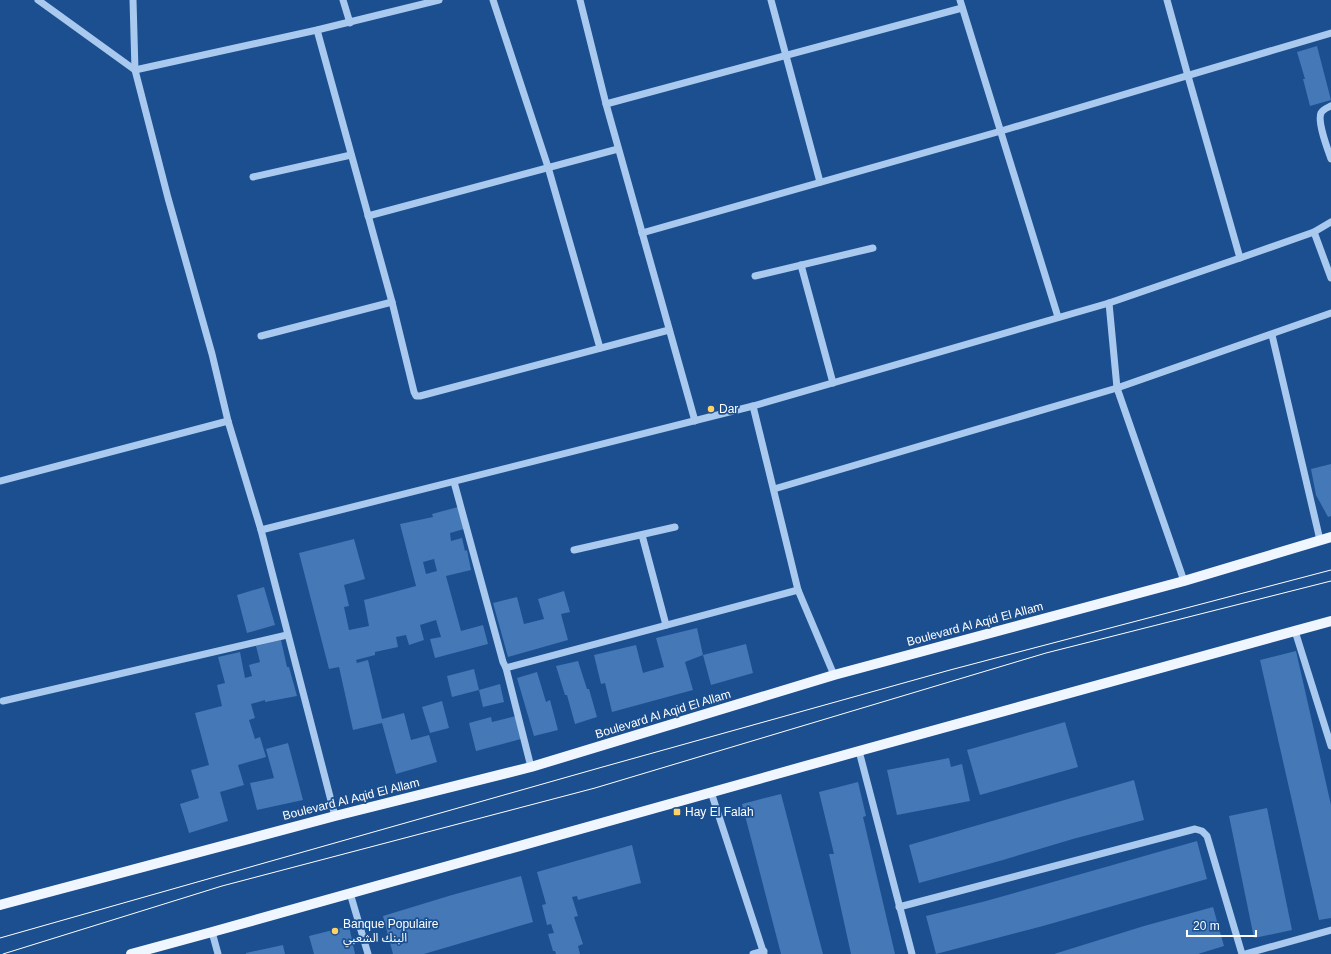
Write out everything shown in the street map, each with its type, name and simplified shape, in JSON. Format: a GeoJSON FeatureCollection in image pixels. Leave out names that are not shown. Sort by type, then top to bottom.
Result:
{"type":"FeatureCollection","features":[{"type":"Feature","properties":{"kind":"main road","name":"Boulevard Al Aqid El Allam"},"geometry":{"type":"LineString","coordinates":[[0,905],[335,816],[532,767],[834,675],[1184,581],[1331,536]]}},
{"type":"Feature","properties":{"kind":"main road"},"geometry":{"type":"LineString","coordinates":[[131,954],[1331,621]]}},
{"type":"Feature","properties":{"kind":"street"},"geometry":{"type":"LineString","coordinates":[[38,0],[135,70],[350,23],[440,0]]}},
{"type":"Feature","properties":{"kind":"street"},"geometry":{"type":"LineString","coordinates":[[133,0],[135,70],[170,205],[212,354],[228,421],[261,530],[335,816]]}},
{"type":"Feature","properties":{"kind":"street"},"geometry":{"type":"LineString","coordinates":[[343,0],[350,23]]}},
{"type":"Feature","properties":{"kind":"street"},"geometry":{"type":"LineString","coordinates":[[493,0],[548,167],[600,348]]}},
{"type":"Feature","properties":{"kind":"street"},"geometry":{"type":"LineString","coordinates":[[580,0],[618,149],[695,421]]}},
{"type":"Feature","properties":{"kind":"street"},"geometry":{"type":"LineString","coordinates":[[771,0],[820,182]]}},
{"type":"Feature","properties":{"kind":"street"},"geometry":{"type":"LineString","coordinates":[[960,0],[1058,317]]}},
{"type":"Feature","properties":{"kind":"street"},"geometry":{"type":"LineString","coordinates":[[1167,0],[1240,258]]}},
{"type":"Feature","properties":{"kind":"street"},"geometry":{"type":"LineString","coordinates":[[606,104],[962,8]]}},
{"type":"Feature","properties":{"kind":"street"},"geometry":{"type":"LineString","coordinates":[[317,30],[392,302],[416,396],[669,330]]}},
{"type":"Feature","properties":{"kind":"street"},"geometry":{"type":"LineString","coordinates":[[642,233],[1001,131],[1331,33]]}},
{"type":"Feature","properties":{"kind":"street"},"geometry":{"type":"LineString","coordinates":[[1331,106],[1320,114],[1320,121],[1331,159]]}},
{"type":"Feature","properties":{"kind":"street"},"geometry":{"type":"LineString","coordinates":[[368,216],[618,149]]}},
{"type":"Feature","properties":{"kind":"street"},"geometry":{"type":"LineString","coordinates":[[254,177],[351,155]]}},
{"type":"Feature","properties":{"kind":"street"},"geometry":{"type":"LineString","coordinates":[[261,530],[695,421],[833,383],[1109,303],[1314,232],[1331,222]]}},
{"type":"Feature","properties":{"kind":"street"},"geometry":{"type":"LineString","coordinates":[[1314,232],[1331,278]]}},
{"type":"Feature","properties":{"kind":"street"},"geometry":{"type":"LineString","coordinates":[[755,276],[873,248]]}},
{"type":"Feature","properties":{"kind":"street"},"geometry":{"type":"LineString","coordinates":[[801,265],[833,383]]}},
{"type":"Feature","properties":{"kind":"street"},"geometry":{"type":"LineString","coordinates":[[261,336],[392,302]]}},
{"type":"Feature","properties":{"kind":"street"},"geometry":{"type":"LineString","coordinates":[[1109,303],[1117,388],[1184,581]]}},
{"type":"Feature","properties":{"kind":"street"},"geometry":{"type":"LineString","coordinates":[[774,489],[1117,388],[1272,335],[1331,313]]}},
{"type":"Feature","properties":{"kind":"street"},"geometry":{"type":"LineString","coordinates":[[1272,335],[1320,540]]}},
{"type":"Feature","properties":{"kind":"street"},"geometry":{"type":"LineString","coordinates":[[753,406],[798,590],[834,675]]}},
{"type":"Feature","properties":{"kind":"street"},"geometry":{"type":"LineString","coordinates":[[0,481],[228,421]]}},
{"type":"Feature","properties":{"kind":"street"},"geometry":{"type":"LineString","coordinates":[[454,482],[532,767]]}},
{"type":"Feature","properties":{"kind":"street"},"geometry":{"type":"LineString","coordinates":[[574,550],[675,527]]}},
{"type":"Feature","properties":{"kind":"street"},"geometry":{"type":"LineString","coordinates":[[642,535],[666,625]]}},
{"type":"Feature","properties":{"kind":"street"},"geometry":{"type":"LineString","coordinates":[[506,668],[798,590]]}},
{"type":"Feature","properties":{"kind":"street"},"geometry":{"type":"LineString","coordinates":[[1295,631],[1331,746]]}},
{"type":"Feature","properties":{"kind":"street"},"geometry":{"type":"LineString","coordinates":[[2,701],[287,635]]}},
{"type":"Feature","properties":{"kind":"street"},"geometry":{"type":"LineString","coordinates":[[859,751],[912,954]]}},
{"type":"Feature","properties":{"kind":"street"},"geometry":{"type":"LineString","coordinates":[[711,792],[764,953],[753,954]]}},
{"type":"Feature","properties":{"kind":"street"},"geometry":{"type":"LineString","coordinates":[[899,907],[1195,829],[1202,831],[1207,836],[1242,954]]}},
{"type":"Feature","properties":{"kind":"street"},"geometry":{"type":"LineString","coordinates":[[350,893],[368,954]]}},
{"type":"Feature","properties":{"kind":"street"},"geometry":{"type":"LineString","coordinates":[[1246,954],[1331,930]]}},
{"type":"Feature","properties":{"kind":"street"},"geometry":{"type":"LineString","coordinates":[[212,932],[218,954]]}},
{"type":"Feature","properties":{"kind":"building"},"geometry":{"type":"Polygon","coordinates":[[[1317,46],[1331,100],[1310,106],[1303,79],[1305,79],[1297,52],[1317,46]]]}},
{"type":"Feature","properties":{"kind":"building"},"geometry":{"type":"Polygon","coordinates":[[[1331,464],[1331,516],[1328,517],[1316,495],[1311,469],[1331,464]]]}},
{"type":"Feature","properties":{"kind":"building"},"geometry":{"type":"Polygon","coordinates":[[[458,507],[464,529],[450,533],[451,541],[462,538],[465,551],[467,550],[471,570],[446,576],[461,631],[483,625],[488,644],[435,658],[430,639],[441,637],[436,620],[420,625],[424,640],[409,645],[406,635],[396,637],[398,647],[375,652],[375,655],[356,660],[357,663],[368,660],[382,719],[404,713],[411,740],[429,735],[437,762],[396,774],[382,723],[353,730],[339,667],[329,669],[299,553],[354,539],[365,579],[344,585],[349,606],[344,607],[349,630],[369,626],[364,600],[416,586],[400,524],[433,517],[432,514],[458,507]],[[434,559],[423,562],[426,574],[437,571],[434,559]]]}},
{"type":"Feature","properties":{"kind":"building"},"geometry":{"type":"Polygon","coordinates":[[[264,587],[275,625],[247,633],[237,595],[264,587]]]}},
{"type":"Feature","properties":{"kind":"building"},"geometry":{"type":"Polygon","coordinates":[[[564,591],[570,612],[561,614],[568,640],[508,657],[493,603],[517,597],[524,624],[544,619],[538,599],[564,591]]]}},
{"type":"Feature","properties":{"kind":"building"},"geometry":{"type":"Polygon","coordinates":[[[697,628],[703,655],[685,662],[693,690],[612,712],[605,683],[601,684],[594,655],[636,645],[643,673],[664,667],[656,638],[697,628]]]}},
{"type":"Feature","properties":{"kind":"building"},"geometry":{"type":"Polygon","coordinates":[[[281,640],[287,667],[289,667],[297,696],[265,702],[265,700],[251,704],[255,718],[249,720],[255,739],[260,737],[266,757],[238,765],[244,785],[220,792],[228,821],[189,833],[180,804],[199,798],[191,770],[209,765],[195,713],[222,706],[217,685],[225,683],[218,657],[240,652],[245,678],[252,676],[249,665],[260,662],[256,646],[281,640]]]}},
{"type":"Feature","properties":{"kind":"building"},"geometry":{"type":"Polygon","coordinates":[[[746,644],[753,673],[711,685],[703,655],[746,644]]]}},
{"type":"Feature","properties":{"kind":"building"},"geometry":{"type":"Polygon","coordinates":[[[1296,651],[1331,805],[1331,918],[1319,920],[1260,660],[1296,651]]]}},
{"type":"Feature","properties":{"kind":"building"},"geometry":{"type":"Polygon","coordinates":[[[578,661],[587,689],[589,689],[597,717],[575,724],[567,695],[565,695],[556,666],[578,661]]]}},
{"type":"Feature","properties":{"kind":"building"},"geometry":{"type":"Polygon","coordinates":[[[474,669],[479,690],[452,697],[447,676],[474,669]]]}},
{"type":"Feature","properties":{"kind":"building"},"geometry":{"type":"Polygon","coordinates":[[[537,672],[546,702],[550,700],[558,730],[534,736],[517,678],[537,672]]]}},
{"type":"Feature","properties":{"kind":"building"},"geometry":{"type":"Polygon","coordinates":[[[500,684],[504,702],[483,707],[479,690],[500,684]]]}},
{"type":"Feature","properties":{"kind":"building"},"geometry":{"type":"Polygon","coordinates":[[[442,701],[449,728],[430,733],[422,707],[442,701]]]}},
{"type":"Feature","properties":{"kind":"building"},"geometry":{"type":"Polygon","coordinates":[[[516,716],[521,739],[476,751],[469,723],[491,717],[492,722],[516,716]]]}},
{"type":"Feature","properties":{"kind":"building"},"geometry":{"type":"Polygon","coordinates":[[[1065,722],[1078,767],[980,795],[967,750],[1065,722]]]}},
{"type":"Feature","properties":{"kind":"building"},"geometry":{"type":"Polygon","coordinates":[[[288,743],[303,800],[257,810],[250,783],[274,778],[266,749],[288,743]]]}},
{"type":"Feature","properties":{"kind":"building"},"geometry":{"type":"Polygon","coordinates":[[[949,758],[951,767],[962,764],[970,801],[897,815],[887,770],[949,758]]]}},
{"type":"Feature","properties":{"kind":"building"},"geometry":{"type":"Polygon","coordinates":[[[1134,780],[1144,820],[919,883],[909,845],[1134,780]]]}},
{"type":"Feature","properties":{"kind":"building"},"geometry":{"type":"Polygon","coordinates":[[[858,782],[866,816],[863,817],[895,954],[851,954],[829,854],[834,854],[819,792],[858,782]]]}},
{"type":"Feature","properties":{"kind":"building"},"geometry":{"type":"Polygon","coordinates":[[[781,794],[823,954],[781,954],[742,804],[781,794]]]}},
{"type":"Feature","properties":{"kind":"building"},"geometry":{"type":"Polygon","coordinates":[[[1267,808],[1292,930],[1254,938],[1229,816],[1267,808]]]}},
{"type":"Feature","properties":{"kind":"building"},"geometry":{"type":"Polygon","coordinates":[[[1197,841],[1207,879],[1043,926],[936,954],[926,916],[986,901],[1197,841]]]}},
{"type":"Feature","properties":{"kind":"building"},"geometry":{"type":"Polygon","coordinates":[[[632,845],[641,883],[578,900],[577,896],[572,897],[578,916],[574,917],[583,944],[578,946],[580,954],[556,954],[555,951],[553,951],[548,934],[554,933],[551,924],[547,925],[542,905],[546,904],[537,872],[632,845]]]}},
{"type":"Feature","properties":{"kind":"building"},"geometry":{"type":"Polygon","coordinates":[[[521,876],[533,922],[424,954],[393,954],[383,916],[521,876]]]}},
{"type":"Feature","properties":{"kind":"building"},"geometry":{"type":"Polygon","coordinates":[[[1213,907],[1224,946],[1198,954],[1054,954],[1144,926],[1213,907]]]}},
{"type":"Feature","properties":{"kind":"building"},"geometry":{"type":"Polygon","coordinates":[[[349,926],[355,954],[314,954],[309,936],[349,926]]]}},
{"type":"Feature","properties":{"kind":"building"},"geometry":{"type":"Polygon","coordinates":[[[283,945],[285,954],[246,954],[246,953],[283,945]]]}},
{"type":"Feature","properties":{"kind":"tram line"},"geometry":{"type":"LineString","coordinates":[[0,938],[950,670],[1331,570]]}},
{"type":"Feature","properties":{"kind":"tram line"},"geometry":{"type":"LineString","coordinates":[[3,954],[222,886],[595,788],[1046,653],[1331,581]]}},
{"type":"Feature","properties":{"kind":"place","name":"Dar"},"geometry":{"type":"Point","coordinates":[711,409]}},
{"type":"Feature","properties":{"kind":"place","name":"Hay El Falah"},"geometry":{"type":"Point","coordinates":[677,812]}},
{"type":"Feature","properties":{"kind":"place","name":"Banque Populaire البنك الشعبي"},"geometry":{"type":"Point","coordinates":[335,931]}}]}
